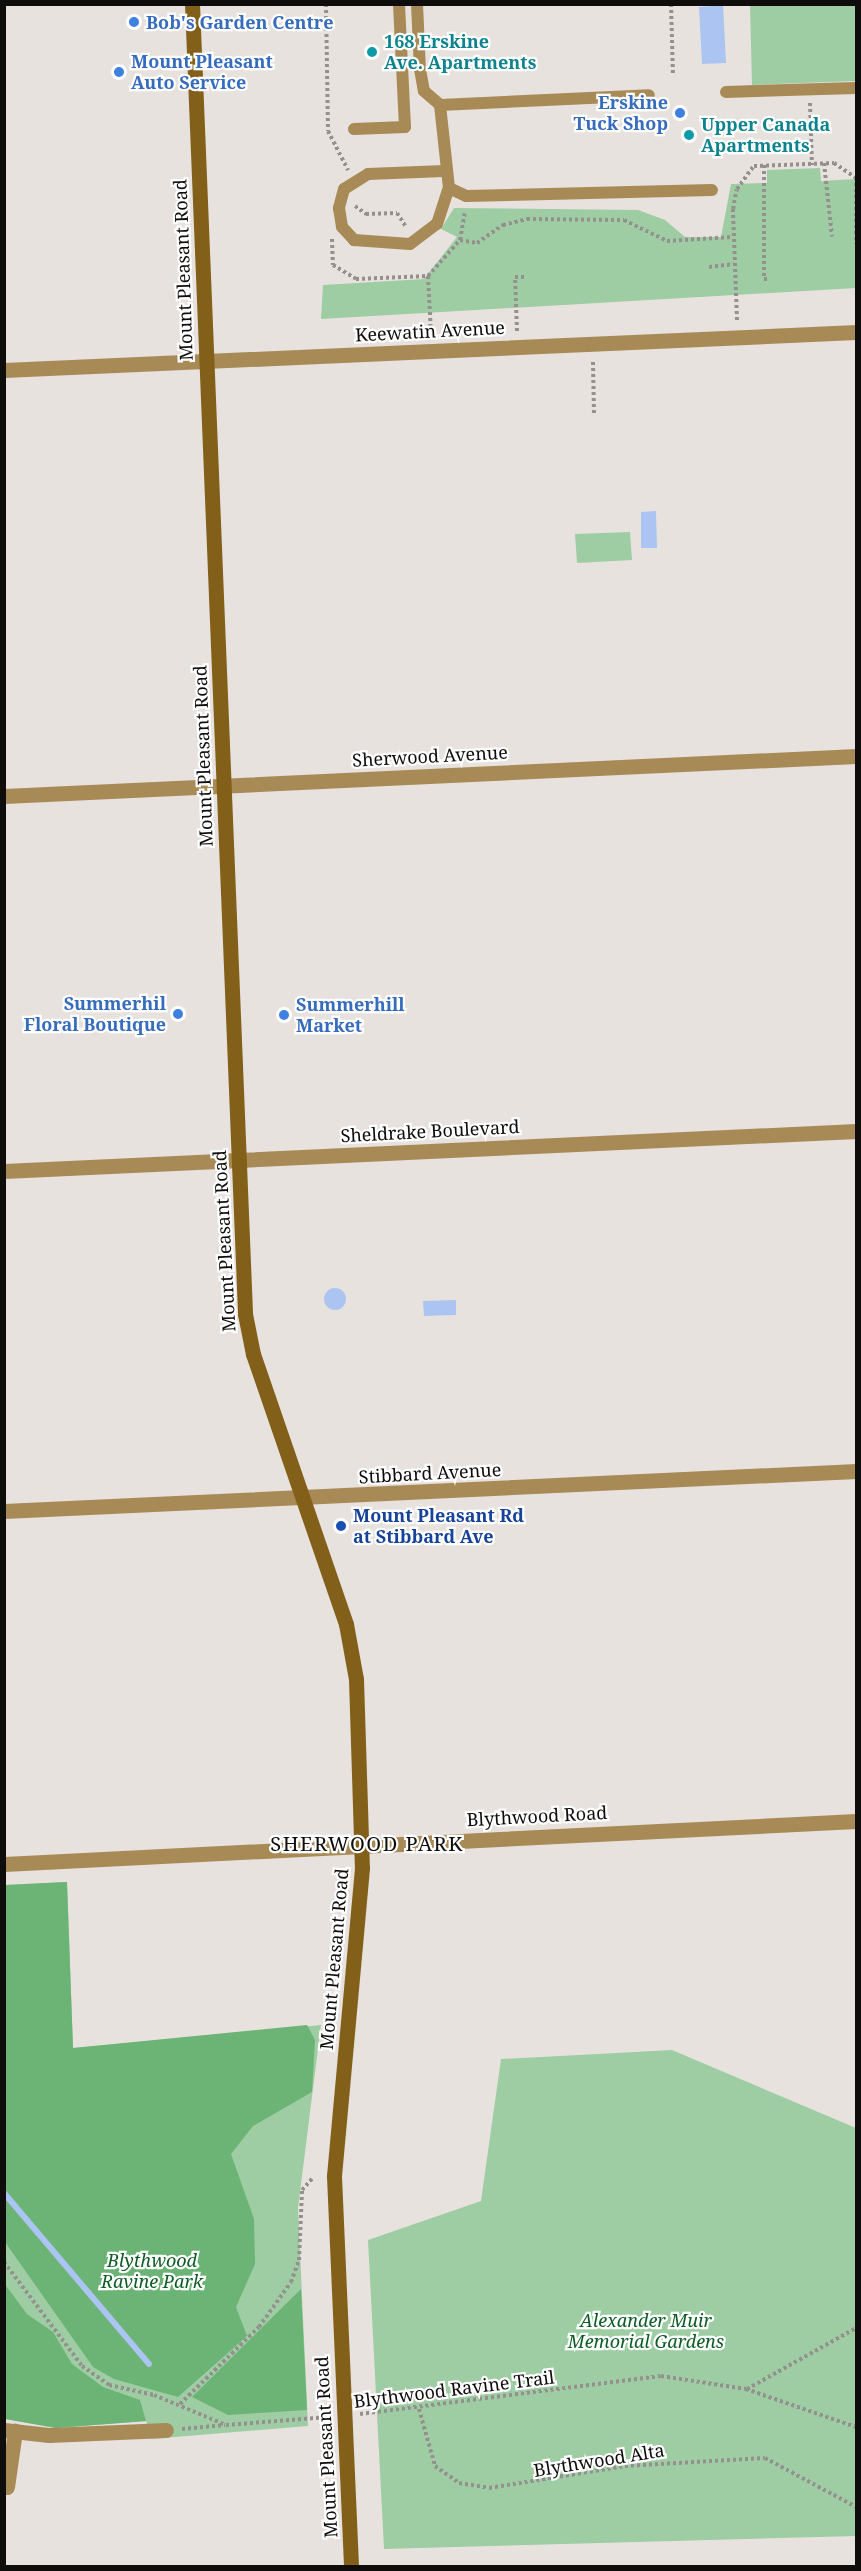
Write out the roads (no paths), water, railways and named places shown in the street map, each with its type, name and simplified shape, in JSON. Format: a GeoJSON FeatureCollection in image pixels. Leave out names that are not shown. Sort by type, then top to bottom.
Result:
{"type":"FeatureCollection","features":[{"type":"Feature","properties":{"kind":"main road","name":"Mount Pleasant Road"},"geometry":{"type":"LineString","coordinates":[[192,4],[248,1335],[353,1656],[362,1843],[334,2176],[351,2566]]}},
{"type":"Feature","properties":{"kind":"street","name":"Keewatin Avenue"},"geometry":{"type":"LineString","coordinates":[[4,370],[856,332]]}},
{"type":"Feature","properties":{"kind":"street","name":"Sherwood Avenue"},"geometry":{"type":"LineString","coordinates":[[4,795],[856,756]]}},
{"type":"Feature","properties":{"kind":"street","name":"Sheldrake Boulevard"},"geometry":{"type":"LineString","coordinates":[[4,1171],[856,1131]]}},
{"type":"Feature","properties":{"kind":"street","name":"Stibbard Avenue"},"geometry":{"type":"LineString","coordinates":[[4,1511],[302,1499],[856,1471]]}},
{"type":"Feature","properties":{"kind":"street","name":"Blythwood Road"},"geometry":{"type":"LineString","coordinates":[[4,1864],[362,1843],[856,1821]]}},
{"type":"Feature","properties":{"kind":"street"},"geometry":{"type":"LineString","coordinates":[[7,2487],[10,2430],[166,2430]]}},
{"type":"Feature","properties":{"kind":"lane"},"geometry":{"type":"LineString","coordinates":[[354,129],[405,127],[399,4]]}},
{"type":"Feature","properties":{"kind":"lane"},"geometry":{"type":"LineString","coordinates":[[417,4],[424,91],[440,105],[649,95]]}},
{"type":"Feature","properties":{"kind":"lane"},"geometry":{"type":"LineString","coordinates":[[726,92],[856,88]]}},
{"type":"Feature","properties":{"kind":"lane"},"geometry":{"type":"LineString","coordinates":[[440,105],[444,171],[449,188],[437,224],[414,241],[390,247],[354,240],[342,227],[342,197],[355,183],[368,174],[444,171]]}},
{"type":"Feature","properties":{"kind":"lane"},"geometry":{"type":"LineString","coordinates":[[449,188],[465,196],[712,190]]}},
{"type":"Feature","properties":{"kind":"water"},"geometry":{"type":"Polygon","coordinates":[[[723,5],[726,63],[702,64],[699,7],[723,5]]]}},
{"type":"Feature","properties":{"kind":"water"},"geometry":{"type":"Polygon","coordinates":[[[656,511],[657,548],[641,548],[641,512],[656,511]]]}},
{"type":"Feature","properties":{"kind":"water"},"geometry":{"type":"Polygon","coordinates":[[[335,1288],[343,1291],[346,1299],[343,1307],[335,1310],[327,1307],[324,1299],[327,1291],[335,1288]]]}},
{"type":"Feature","properties":{"kind":"water"},"geometry":{"type":"Polygon","coordinates":[[[456,1300],[456,1315],[424,1316],[423,1301],[456,1300]]]}},
{"type":"Feature","properties":{"kind":"waterway"},"geometry":{"type":"LineString","coordinates":[[4,2193],[149,2364]]}},
{"type":"Feature","properties":{"kind":"place","name":"Bob's Garden Centre"},"geometry":{"type":"Point","coordinates":[134,22]}},
{"type":"Feature","properties":{"kind":"place","name":"168 Erskine Ave. Apartments"},"geometry":{"type":"Point","coordinates":[372,52]}},
{"type":"Feature","properties":{"kind":"place","name":"Mount Pleasant Auto Service"},"geometry":{"type":"Point","coordinates":[119,72]}},
{"type":"Feature","properties":{"kind":"place","name":"Erskine Tuck Shop"},"geometry":{"type":"Point","coordinates":[680,113]}},
{"type":"Feature","properties":{"kind":"place","name":"Upper Canada Apartments"},"geometry":{"type":"Point","coordinates":[689,135]}},
{"type":"Feature","properties":{"kind":"place","name":"Summerhil Floral Boutique"},"geometry":{"type":"Point","coordinates":[178,1014]}},
{"type":"Feature","properties":{"kind":"place","name":"Summerhill Market"},"geometry":{"type":"Point","coordinates":[284,1015]}},
{"type":"Feature","properties":{"kind":"place","name":"Mount Pleasant Rd at Stibbard Ave"},"geometry":{"type":"Point","coordinates":[341,1526]}},
{"type":"Feature","properties":{"kind":"district","name":"SHERWOOD PARK"},"geometry":{"type":"Point","coordinates":[367,1843]}},
{"type":"Feature","properties":{"kind":"park label","name":"Blythwood Ravine Park"},"geometry":{"type":"Point","coordinates":[152,2271]}},
{"type":"Feature","properties":{"kind":"park label","name":"Alexander Muir Memorial Gardens"},"geometry":{"type":"Point","coordinates":[646,2331]}}]}
